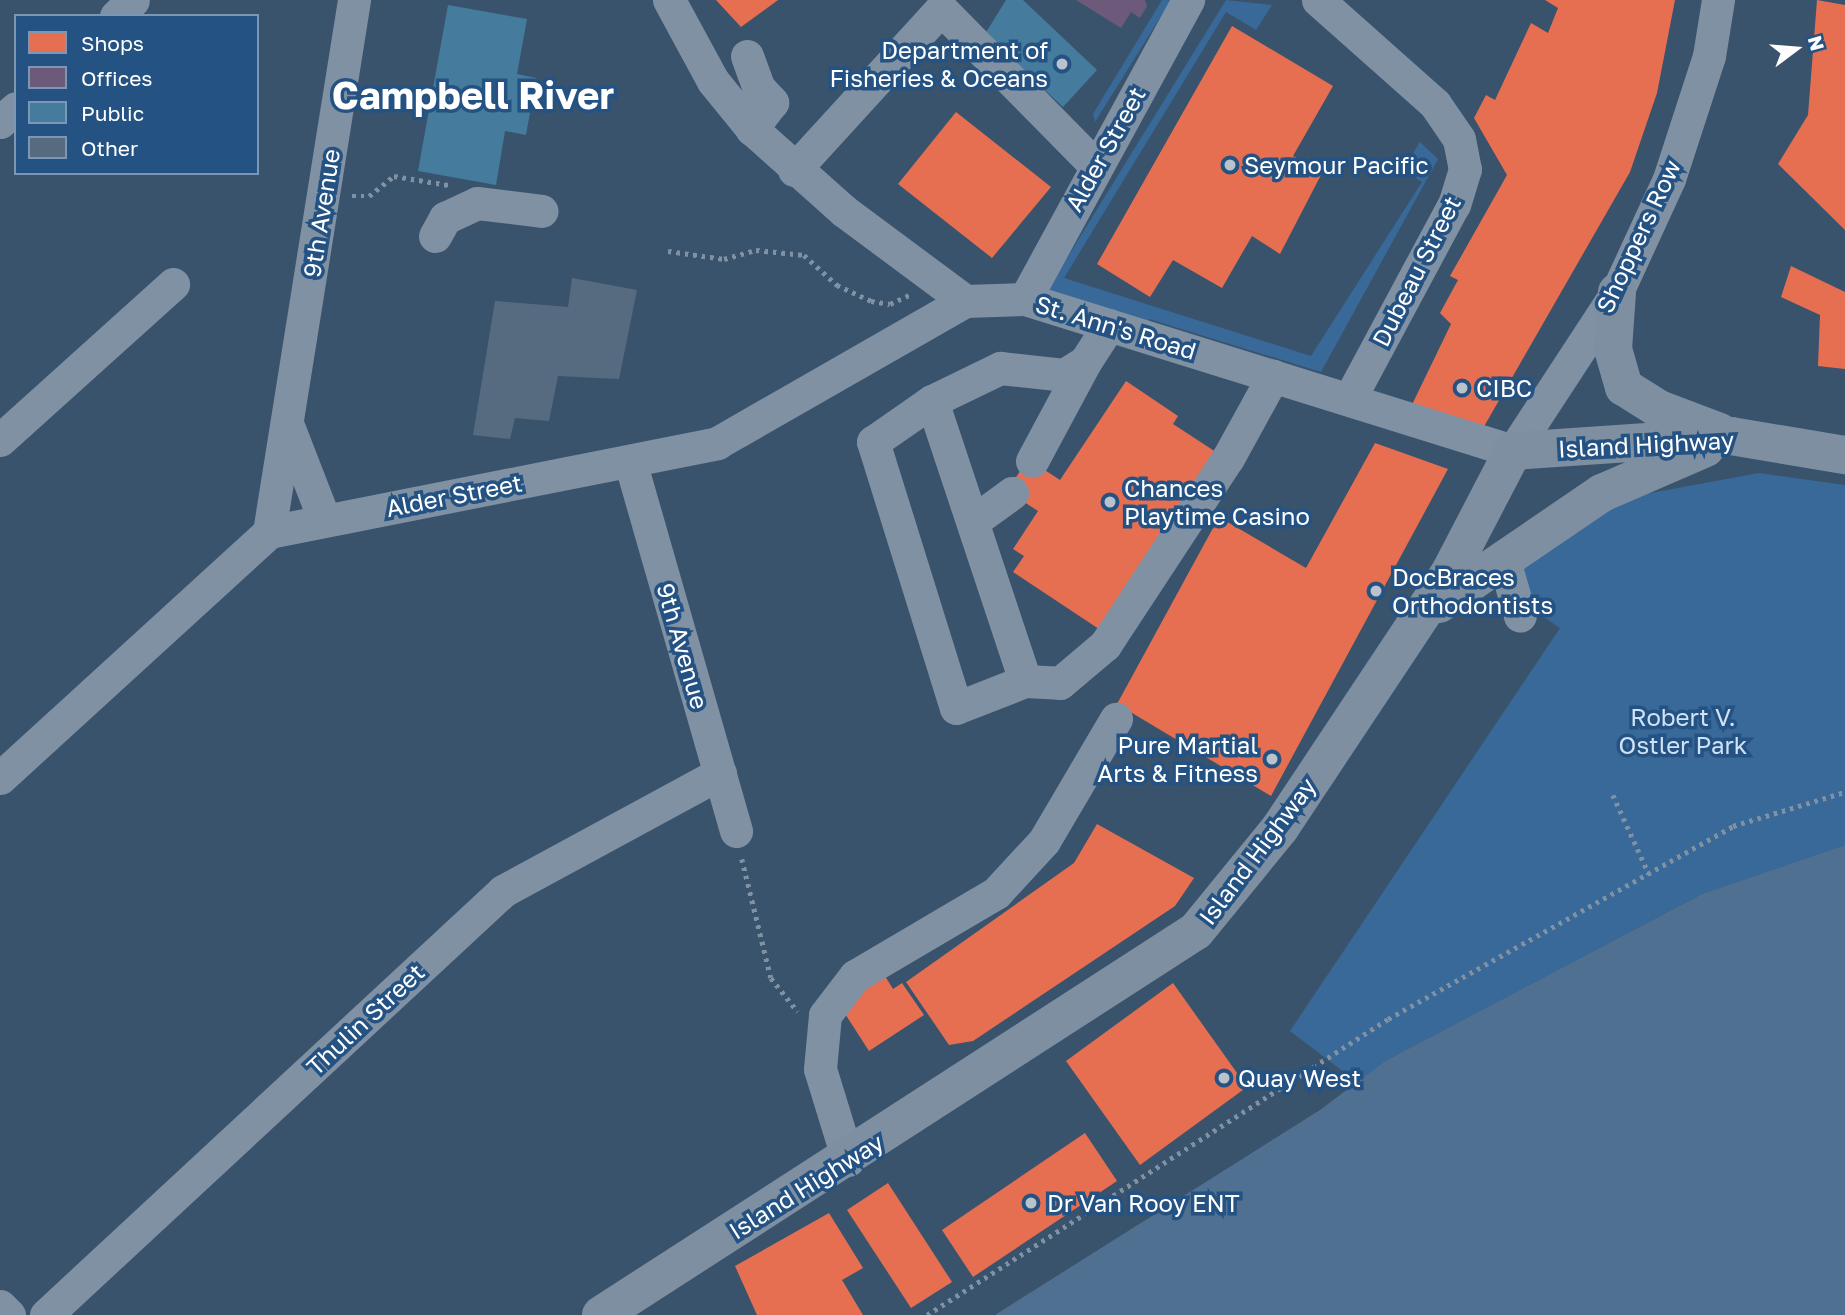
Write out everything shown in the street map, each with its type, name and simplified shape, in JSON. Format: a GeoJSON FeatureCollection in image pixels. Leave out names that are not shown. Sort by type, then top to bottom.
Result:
{"type":"FeatureCollection","features":[{"type":"Feature","properties":{"kind":"main road"},"geometry":{"type":"LineString","coordinates":[[1617,292],[1613,349],[1623,387],[1660,409],[1731,436]]}},
{"type":"Feature","properties":{"kind":"main road"},"geometry":{"type":"LineString","coordinates":[[1420,617],[1503,557],[1602,493],[1731,436]]}},
{"type":"Feature","properties":{"kind":"main road","name":"Island Highway"},"geometry":{"type":"LineString","coordinates":[[601,1315],[848,1160],[1196,931],[1280,828],[1420,617],[1513,451],[1731,436],[1845,455]]}},
{"type":"Feature","properties":{"kind":"street"},"geometry":{"type":"LineString","coordinates":[[118,14],[133,0]]}},
{"type":"Feature","properties":{"kind":"street","name":"9th Avenue"},"geometry":{"type":"LineString","coordinates":[[269,532],[354,0]]}},
{"type":"Feature","properties":{"kind":"street"},"geometry":{"type":"LineString","coordinates":[[669,0],[713,81],[752,129],[794,170],[935,282],[965,301]]}},
{"type":"Feature","properties":{"kind":"street","name":"Alder Street"},"geometry":{"type":"LineString","coordinates":[[1025,299],[1094,164],[1188,0]]}},
{"type":"Feature","properties":{"kind":"street","name":"Dubeau Street"},"geometry":{"type":"LineString","coordinates":[[1318,0],[1435,104],[1459,139],[1465,169],[1454,204],[1350,398]]}},
{"type":"Feature","properties":{"kind":"street","name":"Shoppers Row"},"geometry":{"type":"LineString","coordinates":[[1513,451],[1617,292],[1669,179],[1709,56],[1718,0]]}},
{"type":"Feature","properties":{"kind":"street"},"geometry":{"type":"LineString","coordinates":[[794,170],[937,5],[1094,164]]}},
{"type":"Feature","properties":{"kind":"street"},"geometry":{"type":"LineString","coordinates":[[747,56],[758,87],[772,102],[752,129]]}},
{"type":"Feature","properties":{"kind":"street"},"geometry":{"type":"LineString","coordinates":[[0,122],[14,110]]}},
{"type":"Feature","properties":{"kind":"street"},"geometry":{"type":"LineString","coordinates":[[435,236],[445,218],[477,203],[542,211]]}},
{"type":"Feature","properties":{"kind":"street"},"geometry":{"type":"LineString","coordinates":[[0,440],[173,284]]}},
{"type":"Feature","properties":{"kind":"street","name":"St. Ann's Road"},"geometry":{"type":"LineString","coordinates":[[965,301],[1025,299],[1350,398],[1513,451]]}},
{"type":"Feature","properties":{"kind":"street","name":"Alder Street"},"geometry":{"type":"LineString","coordinates":[[0,778],[269,532],[717,443],[965,301]]}},
{"type":"Feature","properties":{"kind":"street"},"geometry":{"type":"LineString","coordinates":[[1032,461],[1085,362],[1109,324]]}},
{"type":"Feature","properties":{"kind":"street"},"geometry":{"type":"LineString","coordinates":[[1085,362],[1064,375],[1000,368],[932,401],[873,442],[956,708],[1025,681],[1060,683],[1105,645],[1228,458],[1273,376]]}},
{"type":"Feature","properties":{"kind":"street"},"geometry":{"type":"LineString","coordinates":[[932,401],[975,520],[1025,681]]}},
{"type":"Feature","properties":{"kind":"street"},"geometry":{"type":"LineString","coordinates":[[288,426],[324,519]]}},
{"type":"Feature","properties":{"kind":"street","name":"9th Avenue"},"geometry":{"type":"LineString","coordinates":[[630,461],[736,831]]}},
{"type":"Feature","properties":{"kind":"street"},"geometry":{"type":"LineString","coordinates":[[975,520],[1012,493]]}},
{"type":"Feature","properties":{"kind":"street"},"geometry":{"type":"LineString","coordinates":[[1503,557],[1520,616]]}},
{"type":"Feature","properties":{"kind":"street"},"geometry":{"type":"LineString","coordinates":[[848,1160],[820,1069],[825,1015],[855,975],[996,893],[1044,841],[1116,719]]}},
{"type":"Feature","properties":{"kind":"street","name":"Thulin Street"},"geometry":{"type":"LineString","coordinates":[[46,1315],[503,891],[720,773]]}},
{"type":"Feature","properties":{"kind":"street"},"geometry":{"type":"LineString","coordinates":[[0,1306],[9,1315]]}},
{"type":"Feature","properties":{"kind":"path"},"geometry":{"type":"LineString","coordinates":[[324,196],[369,196],[394,176],[460,188]]}},
{"type":"Feature","properties":{"kind":"path"},"geometry":{"type":"LineString","coordinates":[[668,251],[724,259],[756,250],[804,255],[837,285],[890,304],[935,282]]}},
{"type":"Feature","properties":{"kind":"path"},"geometry":{"type":"LineString","coordinates":[[927,1315],[1388,1019],[1734,826],[1845,792]]}},
{"type":"Feature","properties":{"kind":"path"},"geometry":{"type":"LineString","coordinates":[[1614,795],[1649,874]]}},
{"type":"Feature","properties":{"kind":"path"},"geometry":{"type":"LineString","coordinates":[[736,831],[771,978],[794,1010],[824,1026]]}},
{"type":"Feature","properties":{"kind":"green space"},"geometry":{"type":"Polygon","coordinates":[[[1162,0],[1171,0],[1095,122],[1093,114],[1162,0]]]}},
{"type":"Feature","properties":{"kind":"green space"},"geometry":{"type":"Polygon","coordinates":[[[1226,0],[1272,5],[1256,30],[1226,12],[1064,278],[1311,356],[1422,182],[1403,170],[1420,142],[1438,159],[1321,372],[1149,319],[1146,328],[1043,297],[1226,0]]]}},
{"type":"Feature","properties":{"kind":"green space","name":"Robert V. Ostler Park"},"geometry":{"type":"Polygon","coordinates":[[[1759,473],[1845,485],[1845,845],[1702,894],[1385,1061],[1357,1082],[1290,1031],[1560,628],[1489,579],[1634,496],[1759,473]]]}},
{"type":"Feature","properties":{"kind":"shaded area"},"geometry":{"type":"Polygon","coordinates":[[[1845,845],[1845,1315],[995,1315],[1320,1110],[1385,1061],[1702,894],[1845,845]]]}},
{"type":"Feature","properties":{"kind":"building: Shops"},"geometry":{"type":"Polygon","coordinates":[[[716,0],[778,0],[741,27],[716,0]]]}},
{"type":"Feature","properties":{"kind":"building: Shops"},"geometry":{"type":"Polygon","coordinates":[[[1545,0],[1675,0],[1657,93],[1630,172],[1478,437],[1407,415],[1451,324],[1440,313],[1458,280],[1450,276],[1507,175],[1474,118],[1486,95],[1495,100],[1531,23],[1548,33],[1558,8],[1545,0]]]}},
{"type":"Feature","properties":{"kind":"building: Shops"},"geometry":{"type":"Polygon","coordinates":[[[1817,0],[1845,5],[1845,230],[1778,164],[1808,115],[1817,0]]]}},
{"type":"Feature","properties":{"kind":"building: Shops","name":"Seymour Pacific"},"geometry":{"type":"Polygon","coordinates":[[[1232,26],[1333,86],[1293,156],[1322,173],[1280,254],[1252,236],[1222,288],[1173,260],[1150,297],[1097,264],[1232,26]]]}},
{"type":"Feature","properties":{"kind":"building: Shops"},"geometry":{"type":"Polygon","coordinates":[[[956,112],[1051,187],[992,258],[898,184],[956,112]]]}},
{"type":"Feature","properties":{"kind":"building: Shops"},"geometry":{"type":"Polygon","coordinates":[[[1791,266],[1845,292],[1845,369],[1818,366],[1820,315],[1781,297],[1791,266]]]}},
{"type":"Feature","properties":{"kind":"building: Shops","name":"Chances Playtime Casino"},"geometry":{"type":"Polygon","coordinates":[[[1126,381],[1178,416],[1173,424],[1225,458],[1108,635],[1013,572],[1024,556],[1013,549],[1038,511],[1007,491],[1028,459],[1060,480],[1126,381]]]}},
{"type":"Feature","properties":{"kind":"building: Shops"},"geometry":{"type":"Polygon","coordinates":[[[1375,443],[1448,469],[1271,796],[1117,704],[1219,517],[1306,568],[1375,443]]]}},
{"type":"Feature","properties":{"kind":"building: Shops"},"geometry":{"type":"Polygon","coordinates":[[[1097,824],[1194,878],[1175,906],[973,1041],[949,1045],[906,982],[1074,863],[1097,824]]]}},
{"type":"Feature","properties":{"kind":"building: Shops"},"geometry":{"type":"Polygon","coordinates":[[[885,976],[893,989],[902,983],[924,1015],[869,1051],[840,1006],[885,976]]]}},
{"type":"Feature","properties":{"kind":"building: Shops"},"geometry":{"type":"Polygon","coordinates":[[[1173,983],[1247,1087],[1140,1165],[1066,1061],[1173,983]]]}},
{"type":"Feature","properties":{"kind":"building: Shops"},"geometry":{"type":"Polygon","coordinates":[[[1085,1133],[1117,1181],[973,1277],[942,1230],[1085,1133]]]}},
{"type":"Feature","properties":{"kind":"building: Shops"},"geometry":{"type":"Polygon","coordinates":[[[888,1183],[952,1282],[911,1308],[847,1210],[888,1183]]]}},
{"type":"Feature","properties":{"kind":"building: Shops"},"geometry":{"type":"Polygon","coordinates":[[[829,1213],[863,1268],[842,1280],[863,1315],[757,1315],[735,1266],[829,1213]]]}},
{"type":"Feature","properties":{"kind":"building: Offices"},"geometry":{"type":"Polygon","coordinates":[[[1076,0],[1145,0],[1147,6],[1140,18],[1131,12],[1121,28],[1076,0]]]}},
{"type":"Feature","properties":{"kind":"building: Public"},"geometry":{"type":"Polygon","coordinates":[[[1006,0],[1023,0],[1097,70],[1063,107],[985,34],[1006,0]]]}},
{"type":"Feature","properties":{"kind":"building: Public"},"geometry":{"type":"Polygon","coordinates":[[[448,5],[527,19],[517,74],[536,78],[526,135],[505,131],[496,185],[418,171],[448,5]]]}},
{"type":"Feature","properties":{"kind":"building: Other"},"geometry":{"type":"Polygon","coordinates":[[[572,278],[637,290],[619,379],[558,376],[549,421],[515,418],[510,439],[473,435],[495,301],[568,307],[572,278]]]}},
{"type":"Feature","properties":{"kind":"place","name":"Department of Fisheries & Oceans"},"geometry":{"type":"Point","coordinates":[1062,64]}},
{"type":"Feature","properties":{"kind":"place","name":"Seymour Pacific"},"geometry":{"type":"Point","coordinates":[1230,165]}},
{"type":"Feature","properties":{"kind":"place","name":"CIBC"},"geometry":{"type":"Point","coordinates":[1462,388]}},
{"type":"Feature","properties":{"kind":"place","name":"Chances Playtime Casino"},"geometry":{"type":"Point","coordinates":[1110,502]}},
{"type":"Feature","properties":{"kind":"place","name":"DocBraces Orthodontists"},"geometry":{"type":"Point","coordinates":[1376,591]}},
{"type":"Feature","properties":{"kind":"place","name":"Pure Martial Arts & Fitness"},"geometry":{"type":"Point","coordinates":[1272,759]}},
{"type":"Feature","properties":{"kind":"place","name":"Quay West"},"geometry":{"type":"Point","coordinates":[1224,1078]}},
{"type":"Feature","properties":{"kind":"place","name":"Dr Van Rooy ENT"},"geometry":{"type":"Point","coordinates":[1031,1203]}},
{"type":"Feature","properties":{"kind":"district","name":"Campbell River"},"geometry":{"type":"Point","coordinates":[473,95]}}]}
